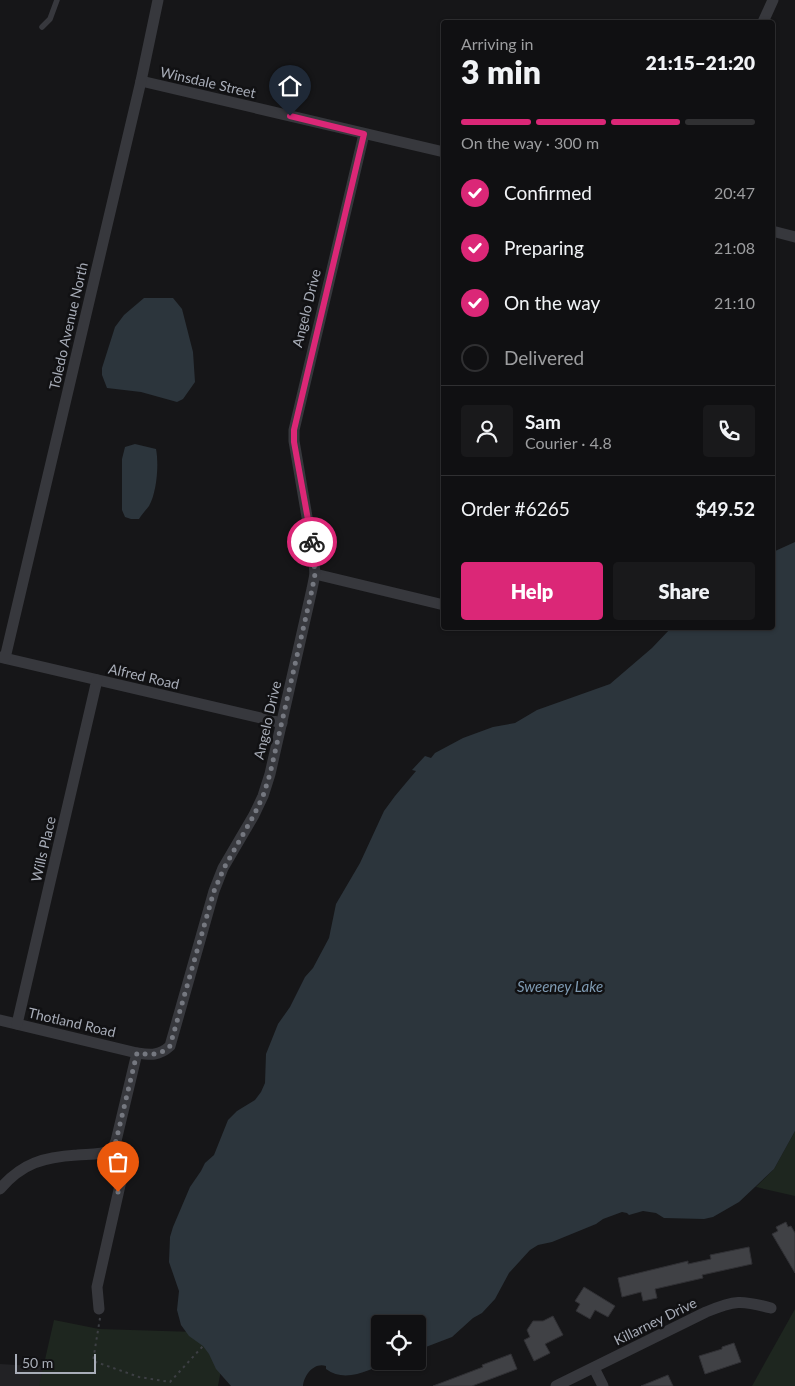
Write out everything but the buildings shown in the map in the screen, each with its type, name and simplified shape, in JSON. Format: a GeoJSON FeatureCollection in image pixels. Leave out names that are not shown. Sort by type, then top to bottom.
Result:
{"type":"FeatureCollection","features":[{"type":"Feature","properties":{"kind":"street","name":"Toledo Avenue North"},"geometry":{"type":"LineString","coordinates":[[3,658],[141,81],[158,0]]}},
{"type":"Feature","properties":{"kind":"street"},"geometry":{"type":"LineString","coordinates":[[764,20],[773,0]]}},
{"type":"Feature","properties":{"kind":"street","name":"Winsdale Street"},"geometry":{"type":"LineString","coordinates":[[141,81],[441,151]]}},
{"type":"Feature","properties":{"kind":"street","name":"Angelo Drive"},"geometry":{"type":"LineString","coordinates":[[137,1053],[152,1055],[162,1053],[170,1046],[214,891],[224,868],[263,796],[282,723],[315,574],[294,442],[294,430],[364,134]]}},
{"type":"Feature","properties":{"kind":"street"},"geometry":{"type":"LineString","coordinates":[[775,232],[795,237]]}},
{"type":"Feature","properties":{"kind":"street"},"geometry":{"type":"LineString","coordinates":[[315,574],[441,605]]}},
{"type":"Feature","properties":{"kind":"street","name":"Alfred Road"},"geometry":{"type":"LineString","coordinates":[[3,658],[282,723]]}},
{"type":"Feature","properties":{"kind":"street","name":"Wills Place"},"geometry":{"type":"LineString","coordinates":[[18,1024],[97,680]]}},
{"type":"Feature","properties":{"kind":"street","name":"Thotland Road"},"geometry":{"type":"LineString","coordinates":[[0,1020],[137,1053]]}},
{"type":"Feature","properties":{"kind":"street"},"geometry":{"type":"LineString","coordinates":[[0,1189],[12,1176],[36,1161],[53,1156],[103,1154],[112,1150],[116,1141],[137,1053]]}},
{"type":"Feature","properties":{"kind":"street"},"geometry":{"type":"LineString","coordinates":[[99,1308],[97,1287],[122,1172],[121,1165],[112,1150]]}},
{"type":"Feature","properties":{"kind":"street","name":"Killarney Drive"},"geometry":{"type":"LineString","coordinates":[[556,1386],[706,1312],[727,1304],[746,1302],[771,1308]]}},
{"type":"Feature","properties":{"kind":"street"},"geometry":{"type":"LineString","coordinates":[[594,1368],[603,1386]]}},
{"type":"Feature","properties":{"kind":"lane"},"geometry":{"type":"LineString","coordinates":[[42,27],[50,18],[56,0]]}},
{"type":"Feature","properties":{"kind":"path"},"geometry":{"type":"LineString","coordinates":[[99,1308],[100,1324],[93,1361],[139,1377],[170,1382],[203,1346]]}},
{"type":"Feature","properties":{"kind":"shaded area"},"geometry":{"type":"Polygon","coordinates":[[[795,1131],[795,1196],[756,1187],[774,1169],[795,1131]]]}},
{"type":"Feature","properties":{"kind":"shaded area"},"geometry":{"type":"Polygon","coordinates":[[[795,1309],[795,1386],[752,1386],[795,1309]]]}},
{"type":"Feature","properties":{"kind":"shaded area"},"geometry":{"type":"Polygon","coordinates":[[[54,1320],[99,1329],[228,1333],[218,1386],[39,1386],[54,1320]]]}},
{"type":"Feature","properties":{"kind":"shaded area"},"geometry":{"type":"Polygon","coordinates":[[[0,1364],[65,1368],[61,1386],[0,1386],[0,1364]]]}},
{"type":"Feature","properties":{"kind":"water"},"geometry":{"type":"Polygon","coordinates":[[[144,298],[173,298],[182,309],[193,352],[195,382],[183,399],[177,402],[141,392],[107,388],[102,375],[102,368],[115,327],[124,315],[144,298]]]}},
{"type":"Feature","properties":{"kind":"water"},"geometry":{"type":"Polygon","coordinates":[[[135,444],[156,449],[157,470],[156,486],[149,506],[139,519],[131,519],[125,517],[122,510],[122,459],[125,447],[135,444]]]}},
{"type":"Feature","properties":{"kind":"water","name":"Sweeney Lake"},"geometry":{"type":"Polygon","coordinates":[[[795,542],[795,1131],[774,1169],[739,1202],[713,1217],[704,1219],[664,1218],[656,1213],[643,1211],[629,1215],[622,1212],[552,1242],[538,1245],[530,1250],[509,1273],[495,1299],[482,1313],[473,1318],[452,1337],[426,1347],[426,1315],[371,1315],[371,1369],[358,1374],[342,1375],[326,1369],[326,1366],[322,1365],[310,1370],[303,1386],[231,1386],[216,1369],[203,1346],[189,1336],[181,1325],[177,1310],[179,1291],[169,1262],[170,1237],[190,1187],[205,1163],[214,1155],[228,1120],[237,1111],[255,1100],[261,1092],[265,1083],[266,1054],[278,1024],[290,1007],[305,977],[313,968],[329,938],[336,904],[360,863],[384,811],[416,771],[412,770],[425,756],[431,758],[435,753],[463,738],[493,727],[515,723],[537,710],[610,684],[652,648],[669,630],[775,630],[775,551],[795,542]]]}},
{"type":"Feature","properties":{"kind":"way so far"},"geometry":{"type":"LineString","coordinates":[[118,1192],[122,1172],[118,1158],[112,1150],[116,1141],[137,1053],[152,1055],[162,1053],[170,1046],[214,891],[224,868],[259,806],[270,774],[315,574],[312,542]]}},
{"type":"Feature","properties":{"kind":"route"},"geometry":{"type":"LineString","coordinates":[[290,116],[364,134],[295,418],[294,442],[312,542]]}}]}
